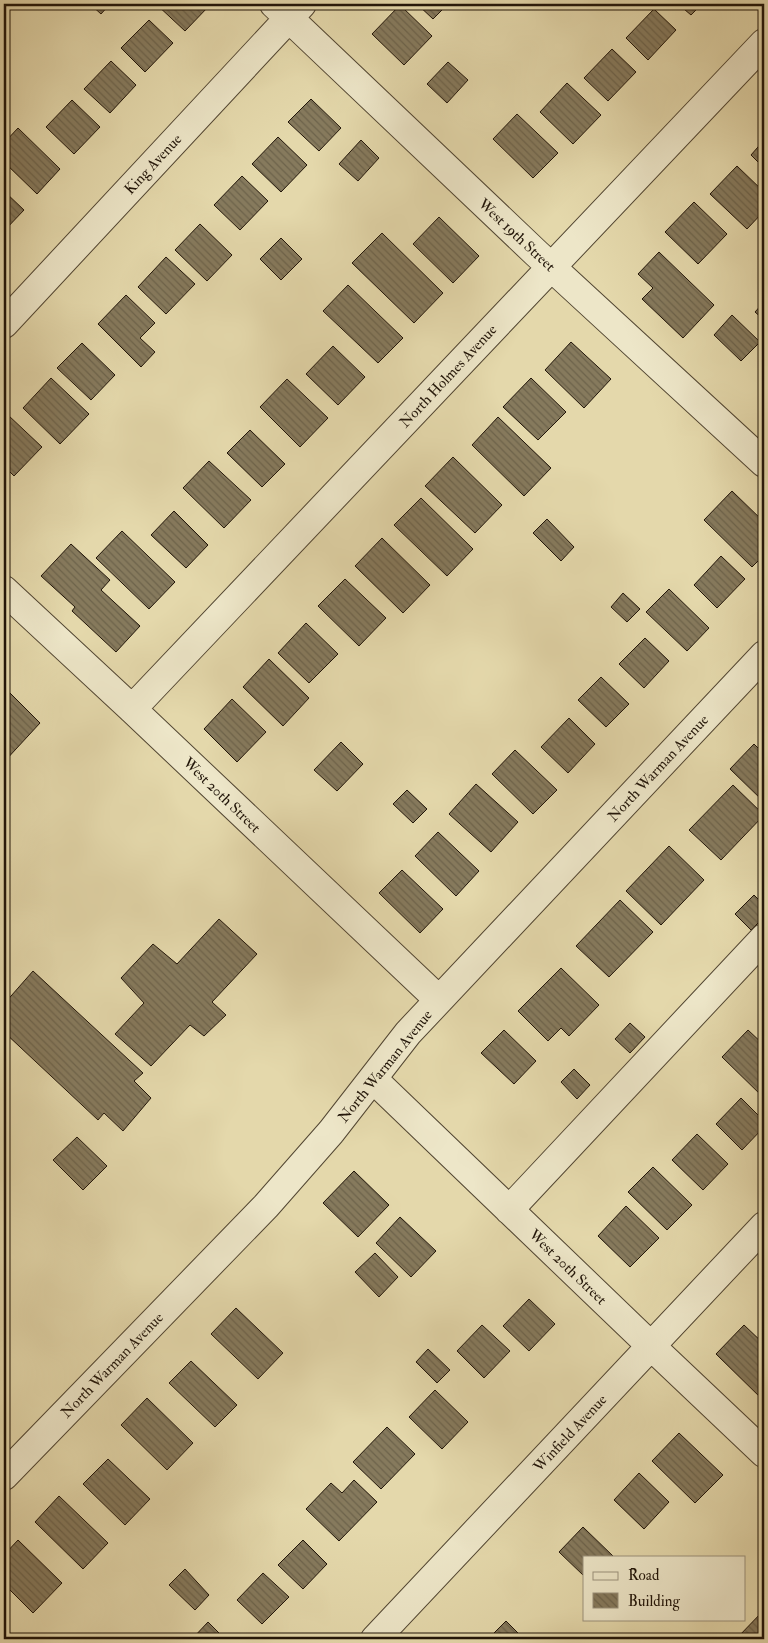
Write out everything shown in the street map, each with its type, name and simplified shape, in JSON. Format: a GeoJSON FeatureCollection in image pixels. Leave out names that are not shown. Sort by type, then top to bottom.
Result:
{"type":"FeatureCollection","features":[{"type":"Feature","properties":{"kind":"street","name":"West 19th Street"},"geometry":{"type":"LineString","coordinates":[[288,9],[551,266],[764,463]]}},
{"type":"Feature","properties":{"kind":"street","name":"King Avenue"},"geometry":{"type":"LineString","coordinates":[[4,324],[288,9]]}},
{"type":"Feature","properties":{"kind":"street","name":"North Holmes Avenue"},"geometry":{"type":"LineString","coordinates":[[132,710],[764,43]]}},
{"type":"Feature","properties":{"kind":"street","name":"West 20th Street"},"geometry":{"type":"LineString","coordinates":[[4,590],[439,1000]]}},
{"type":"Feature","properties":{"kind":"street","name":"North Warman Avenue"},"geometry":{"type":"LineString","coordinates":[[4,1476],[266,1206],[331,1132],[408,1032],[764,655]]}},
{"type":"Feature","properties":{"kind":"street"},"geometry":{"type":"LineString","coordinates":[[509,1210],[764,938]]}},
{"type":"Feature","properties":{"kind":"street","name":"West 20th Street"},"geometry":{"type":"LineString","coordinates":[[373,1079],[764,1453]]}},
{"type":"Feature","properties":{"kind":"street","name":"Winfield Avenue"},"geometry":{"type":"LineString","coordinates":[[375,1639],[764,1226]]}},
{"type":"Feature","properties":{"kind":"building"},"geometry":{"type":"Polygon","coordinates":[[[90,4],[110,4],[101,14],[90,4]]]}},
{"type":"Feature","properties":{"kind":"building"},"geometry":{"type":"Polygon","coordinates":[[[156,4],[207,4],[209,6],[185,31],[156,4]]]}},
{"type":"Feature","properties":{"kind":"building"},"geometry":{"type":"Polygon","coordinates":[[[417,4],[448,4],[433,19],[417,4]]]}},
{"type":"Feature","properties":{"kind":"building"},"geometry":{"type":"Polygon","coordinates":[[[678,4],[702,4],[691,15],[678,4]]]}},
{"type":"Feature","properties":{"kind":"building"},"geometry":{"type":"Polygon","coordinates":[[[400,5],[432,36],[404,65],[372,34],[400,5]]]}},
{"type":"Feature","properties":{"kind":"building"},"geometry":{"type":"Polygon","coordinates":[[[654,9],[676,30],[648,60],[626,38],[654,9]]]}},
{"type":"Feature","properties":{"kind":"building"},"geometry":{"type":"Polygon","coordinates":[[[149,20],[173,43],[145,72],[121,48],[149,20]]]}},
{"type":"Feature","properties":{"kind":"building"},"geometry":{"type":"Polygon","coordinates":[[[612,49],[636,72],[608,101],[584,78],[612,49]]]}},
{"type":"Feature","properties":{"kind":"building"},"geometry":{"type":"Polygon","coordinates":[[[111,61],[136,85],[110,113],[84,89],[111,61]]]}},
{"type":"Feature","properties":{"kind":"building"},"geometry":{"type":"Polygon","coordinates":[[[448,62],[468,80],[447,103],[427,84],[448,62]]]}},
{"type":"Feature","properties":{"kind":"building"},"geometry":{"type":"Polygon","coordinates":[[[567,83],[601,115],[573,144],[540,112],[567,83]]]}},
{"type":"Feature","properties":{"kind":"building"},"geometry":{"type":"Polygon","coordinates":[[[311,99],[341,128],[319,151],[288,122],[311,99]]]}},
{"type":"Feature","properties":{"kind":"building"},"geometry":{"type":"Polygon","coordinates":[[[72,100],[100,127],[74,154],[46,127],[72,100]]]}},
{"type":"Feature","properties":{"kind":"building"},"geometry":{"type":"Polygon","coordinates":[[[517,114],[558,153],[533,178],[493,139],[517,114]]]}},
{"type":"Feature","properties":{"kind":"building"},"geometry":{"type":"Polygon","coordinates":[[[18,128],[60,169],[37,194],[4,162],[4,143],[18,128]]]}},
{"type":"Feature","properties":{"kind":"building"},"geometry":{"type":"Polygon","coordinates":[[[278,137],[307,165],[281,192],[252,164],[278,137]]]}},
{"type":"Feature","properties":{"kind":"building"},"geometry":{"type":"Polygon","coordinates":[[[361,140],[379,158],[358,181],[339,164],[361,140]]]}},
{"type":"Feature","properties":{"kind":"building"},"geometry":{"type":"Polygon","coordinates":[[[764,140],[764,168],[751,155],[764,140]]]}},
{"type":"Feature","properties":{"kind":"building"},"geometry":{"type":"Polygon","coordinates":[[[737,166],[764,192],[764,211],[747,229],[710,194],[737,166]]]}},
{"type":"Feature","properties":{"kind":"building"},"geometry":{"type":"Polygon","coordinates":[[[242,176],[268,201],[240,230],[214,205],[242,176]]]}},
{"type":"Feature","properties":{"kind":"building"},"geometry":{"type":"Polygon","coordinates":[[[4,191],[24,210],[4,231],[4,191]]]}},
{"type":"Feature","properties":{"kind":"building"},"geometry":{"type":"Polygon","coordinates":[[[694,202],[727,234],[698,264],[665,232],[694,202]]]}},
{"type":"Feature","properties":{"kind":"building"},"geometry":{"type":"Polygon","coordinates":[[[439,217],[479,256],[453,283],[413,244],[439,217]]]}},
{"type":"Feature","properties":{"kind":"building"},"geometry":{"type":"Polygon","coordinates":[[[200,224],[232,255],[207,281],[175,250],[200,224]]]}},
{"type":"Feature","properties":{"kind":"building"},"geometry":{"type":"Polygon","coordinates":[[[382,233],[443,293],[414,323],[352,263],[382,233]]]}},
{"type":"Feature","properties":{"kind":"building"},"geometry":{"type":"Polygon","coordinates":[[[281,238],[302,259],[281,280],[260,259],[281,238]]]}},
{"type":"Feature","properties":{"kind":"building"},"geometry":{"type":"Polygon","coordinates":[[[659,252],[714,305],[683,338],[642,299],[653,288],[638,274],[659,252]]]}},
{"type":"Feature","properties":{"kind":"building"},"geometry":{"type":"Polygon","coordinates":[[[166,257],[195,284],[166,314],[138,287],[166,257]]]}},
{"type":"Feature","properties":{"kind":"building"},"geometry":{"type":"Polygon","coordinates":[[[348,285],[403,338],[378,363],[323,311],[348,285]]]}},
{"type":"Feature","properties":{"kind":"building"},"geometry":{"type":"Polygon","coordinates":[[[126,295],[155,323],[140,338],[155,352],[141,367],[98,324],[126,295]]]}},
{"type":"Feature","properties":{"kind":"building"},"geometry":{"type":"Polygon","coordinates":[[[764,302],[764,320],[755,312],[764,302]]]}},
{"type":"Feature","properties":{"kind":"building"},"geometry":{"type":"Polygon","coordinates":[[[732,315],[760,342],[741,361],[714,335],[732,315]]]}},
{"type":"Feature","properties":{"kind":"building"},"geometry":{"type":"Polygon","coordinates":[[[571,342],[611,379],[584,408],[545,370],[571,342]]]}},
{"type":"Feature","properties":{"kind":"building"},"geometry":{"type":"Polygon","coordinates":[[[82,343],[115,375],[91,400],[57,368],[82,343]]]}},
{"type":"Feature","properties":{"kind":"building"},"geometry":{"type":"Polygon","coordinates":[[[333,346],[365,377],[338,405],[306,374],[333,346]]]}},
{"type":"Feature","properties":{"kind":"building"},"geometry":{"type":"Polygon","coordinates":[[[51,378],[89,414],[60,444],[23,408],[51,378]]]}},
{"type":"Feature","properties":{"kind":"building"},"geometry":{"type":"Polygon","coordinates":[[[531,378],[566,412],[538,440],[503,407],[531,378]]]}},
{"type":"Feature","properties":{"kind":"building"},"geometry":{"type":"Polygon","coordinates":[[[287,379],[328,418],[300,447],[260,407],[287,379]]]}},
{"type":"Feature","properties":{"kind":"building"},"geometry":{"type":"Polygon","coordinates":[[[8,415],[42,447],[14,476],[4,466],[4,419],[8,415]]]}},
{"type":"Feature","properties":{"kind":"building"},"geometry":{"type":"Polygon","coordinates":[[[498,417],[551,468],[524,496],[472,445],[498,417]]]}},
{"type":"Feature","properties":{"kind":"building"},"geometry":{"type":"Polygon","coordinates":[[[250,430],[285,464],[262,487],[227,453],[250,430]]]}},
{"type":"Feature","properties":{"kind":"building"},"geometry":{"type":"Polygon","coordinates":[[[453,457],[502,505],[475,533],[425,486],[453,457]]]}},
{"type":"Feature","properties":{"kind":"building"},"geometry":{"type":"Polygon","coordinates":[[[209,461],[251,500],[224,528],[183,488],[209,461]]]}},
{"type":"Feature","properties":{"kind":"building"},"geometry":{"type":"Polygon","coordinates":[[[732,491],[764,522],[764,555],[752,567],[704,520],[732,491]]]}},
{"type":"Feature","properties":{"kind":"building"},"geometry":{"type":"Polygon","coordinates":[[[421,498],[473,549],[447,576],[394,525],[421,498]]]}},
{"type":"Feature","properties":{"kind":"building"},"geometry":{"type":"Polygon","coordinates":[[[174,511],[208,545],[186,568],[151,535],[174,511]]]}},
{"type":"Feature","properties":{"kind":"building"},"geometry":{"type":"Polygon","coordinates":[[[547,519],[574,547],[561,561],[533,533],[547,519]]]}},
{"type":"Feature","properties":{"kind":"building"},"geometry":{"type":"Polygon","coordinates":[[[122,531],[175,582],[149,609],[96,558],[122,531]]]}},
{"type":"Feature","properties":{"kind":"building"},"geometry":{"type":"Polygon","coordinates":[[[382,538],[430,585],[403,613],[355,566],[382,538]]]}},
{"type":"Feature","properties":{"kind":"building"},"geometry":{"type":"Polygon","coordinates":[[[71,544],[110,580],[101,590],[140,626],[116,652],[72,611],[75,607],[41,576],[71,544]]]}},
{"type":"Feature","properties":{"kind":"building"},"geometry":{"type":"Polygon","coordinates":[[[721,556],[745,579],[717,608],[694,585],[721,556]]]}},
{"type":"Feature","properties":{"kind":"building"},"geometry":{"type":"Polygon","coordinates":[[[345,579],[386,618],[359,646],[318,606],[345,579]]]}},
{"type":"Feature","properties":{"kind":"building"},"geometry":{"type":"Polygon","coordinates":[[[669,589],[709,628],[687,651],[646,612],[669,589]]]}},
{"type":"Feature","properties":{"kind":"building"},"geometry":{"type":"Polygon","coordinates":[[[623,593],[640,609],[627,622],[611,607],[623,593]]]}},
{"type":"Feature","properties":{"kind":"building"},"geometry":{"type":"Polygon","coordinates":[[[306,623],[338,654],[309,683],[278,653],[306,623]]]}},
{"type":"Feature","properties":{"kind":"building"},"geometry":{"type":"Polygon","coordinates":[[[645,638],[669,661],[644,688],[619,664],[645,638]]]}},
{"type":"Feature","properties":{"kind":"building"},"geometry":{"type":"Polygon","coordinates":[[[269,659],[309,698],[283,726],[243,687],[269,659]]]}},
{"type":"Feature","properties":{"kind":"building"},"geometry":{"type":"Polygon","coordinates":[[[601,677],[629,704],[606,727],[578,700],[601,677]]]}},
{"type":"Feature","properties":{"kind":"building"},"geometry":{"type":"Polygon","coordinates":[[[4,687],[40,723],[4,762],[4,687]]]}},
{"type":"Feature","properties":{"kind":"building"},"geometry":{"type":"Polygon","coordinates":[[[232,699],[266,732],[237,762],[204,729],[232,699]]]}},
{"type":"Feature","properties":{"kind":"building"},"geometry":{"type":"Polygon","coordinates":[[[569,718],[595,744],[568,773],[541,747],[569,718]]]}},
{"type":"Feature","properties":{"kind":"building"},"geometry":{"type":"Polygon","coordinates":[[[341,742],[363,764],[337,791],[314,770],[341,742]]]}},
{"type":"Feature","properties":{"kind":"building"},"geometry":{"type":"Polygon","coordinates":[[[754,744],[764,754],[764,802],[730,769],[754,744]]]}},
{"type":"Feature","properties":{"kind":"building"},"geometry":{"type":"Polygon","coordinates":[[[515,750],[557,790],[533,814],[492,774],[515,750]]]}},
{"type":"Feature","properties":{"kind":"building"},"geometry":{"type":"Polygon","coordinates":[[[476,784],[518,822],[491,852],[449,814],[476,784]]]}},
{"type":"Feature","properties":{"kind":"building"},"geometry":{"type":"Polygon","coordinates":[[[733,785],[764,815],[721,860],[689,830],[733,785]]]}},
{"type":"Feature","properties":{"kind":"building"},"geometry":{"type":"Polygon","coordinates":[[[407,790],[427,809],[413,823],[393,804],[407,790]]]}},
{"type":"Feature","properties":{"kind":"building"},"geometry":{"type":"Polygon","coordinates":[[[438,832],[479,871],[456,896],[415,856],[438,832]]]}},
{"type":"Feature","properties":{"kind":"building"},"geometry":{"type":"Polygon","coordinates":[[[669,846],[704,880],[661,925],[626,891],[669,846]]]}},
{"type":"Feature","properties":{"kind":"building"},"geometry":{"type":"Polygon","coordinates":[[[402,870],[443,909],[420,933],[379,893],[402,870]]]}},
{"type":"Feature","properties":{"kind":"building"},"geometry":{"type":"Polygon","coordinates":[[[754,895],[764,905],[764,917],[751,930],[735,914],[754,895]]]}},
{"type":"Feature","properties":{"kind":"building"},"geometry":{"type":"Polygon","coordinates":[[[620,900],[653,932],[609,977],[576,946],[620,900]]]}},
{"type":"Feature","properties":{"kind":"building"},"geometry":{"type":"Polygon","coordinates":[[[219,919],[257,954],[212,1002],[226,1015],[204,1036],[190,1025],[151,1066],[115,1034],[144,1003],[121,978],[153,944],[177,964],[219,919]]]}},
{"type":"Feature","properties":{"kind":"building"},"geometry":{"type":"Polygon","coordinates":[[[561,968],[599,1005],[569,1036],[561,1028],[548,1041],[518,1011],[561,968]]]}},
{"type":"Feature","properties":{"kind":"building"},"geometry":{"type":"Polygon","coordinates":[[[33,971],[143,1073],[134,1081],[151,1098],[123,1131],[104,1113],[98,1120],[4,1032],[4,1004],[33,971]]]}},
{"type":"Feature","properties":{"kind":"building"},"geometry":{"type":"Polygon","coordinates":[[[630,1023],[645,1037],[630,1053],[615,1039],[630,1023]]]}},
{"type":"Feature","properties":{"kind":"building"},"geometry":{"type":"Polygon","coordinates":[[[504,1030],[536,1061],[514,1084],[481,1053],[504,1030]]]}},
{"type":"Feature","properties":{"kind":"building"},"geometry":{"type":"Polygon","coordinates":[[[748,1030],[764,1045],[764,1098],[722,1057],[748,1030]]]}},
{"type":"Feature","properties":{"kind":"building"},"geometry":{"type":"Polygon","coordinates":[[[574,1069],[590,1085],[577,1099],[561,1082],[574,1069]]]}},
{"type":"Feature","properties":{"kind":"building"},"geometry":{"type":"Polygon","coordinates":[[[741,1098],[764,1121],[764,1127],[742,1150],[716,1124],[741,1098]]]}},
{"type":"Feature","properties":{"kind":"building"},"geometry":{"type":"Polygon","coordinates":[[[697,1134],[728,1164],[703,1190],[672,1160],[697,1134]]]}},
{"type":"Feature","properties":{"kind":"building"},"geometry":{"type":"Polygon","coordinates":[[[77,1137],[107,1166],[83,1190],[53,1160],[77,1137]]]}},
{"type":"Feature","properties":{"kind":"building"},"geometry":{"type":"Polygon","coordinates":[[[653,1167],[692,1205],[667,1230],[628,1192],[653,1167]]]}},
{"type":"Feature","properties":{"kind":"building"},"geometry":{"type":"Polygon","coordinates":[[[354,1171],[389,1205],[358,1237],[323,1203],[354,1171]]]}},
{"type":"Feature","properties":{"kind":"building"},"geometry":{"type":"Polygon","coordinates":[[[626,1206],[659,1238],[630,1267],[598,1236],[626,1206]]]}},
{"type":"Feature","properties":{"kind":"building"},"geometry":{"type":"Polygon","coordinates":[[[400,1217],[436,1251],[411,1277],[376,1243],[400,1217]]]}},
{"type":"Feature","properties":{"kind":"building"},"geometry":{"type":"Polygon","coordinates":[[[375,1253],[398,1277],[379,1297],[355,1272],[375,1253]]]}},
{"type":"Feature","properties":{"kind":"building"},"geometry":{"type":"Polygon","coordinates":[[[529,1299],[555,1324],[529,1351],[503,1326],[529,1299]]]}},
{"type":"Feature","properties":{"kind":"building"},"geometry":{"type":"Polygon","coordinates":[[[236,1308],[283,1353],[258,1379],[211,1334],[236,1308]]]}},
{"type":"Feature","properties":{"kind":"building"},"geometry":{"type":"Polygon","coordinates":[[[482,1325],[510,1351],[484,1378],[457,1351],[482,1325]]]}},
{"type":"Feature","properties":{"kind":"building"},"geometry":{"type":"Polygon","coordinates":[[[744,1325],[764,1344],[764,1401],[716,1354],[744,1325]]]}},
{"type":"Feature","properties":{"kind":"building"},"geometry":{"type":"Polygon","coordinates":[[[428,1349],[450,1370],[437,1383],[416,1362],[428,1349]]]}},
{"type":"Feature","properties":{"kind":"building"},"geometry":{"type":"Polygon","coordinates":[[[191,1361],[237,1405],[215,1427],[169,1383],[191,1361]]]}},
{"type":"Feature","properties":{"kind":"building"},"geometry":{"type":"Polygon","coordinates":[[[435,1390],[468,1422],[442,1449],[409,1417],[435,1390]]]}},
{"type":"Feature","properties":{"kind":"building"},"geometry":{"type":"Polygon","coordinates":[[[147,1398],[193,1443],[167,1470],[121,1425],[147,1398]]]}},
{"type":"Feature","properties":{"kind":"building"},"geometry":{"type":"Polygon","coordinates":[[[387,1427],[415,1454],[381,1489],[353,1462],[387,1427]]]}},
{"type":"Feature","properties":{"kind":"building"},"geometry":{"type":"Polygon","coordinates":[[[679,1433],[723,1475],[695,1503],[652,1461],[679,1433]]]}},
{"type":"Feature","properties":{"kind":"building"},"geometry":{"type":"Polygon","coordinates":[[[108,1459],[150,1499],[125,1525],[83,1484],[108,1459]]]}},
{"type":"Feature","properties":{"kind":"building"},"geometry":{"type":"Polygon","coordinates":[[[639,1473],[669,1502],[644,1529],[614,1500],[639,1473]]]}},
{"type":"Feature","properties":{"kind":"building"},"geometry":{"type":"Polygon","coordinates":[[[354,1480],[377,1502],[339,1541],[306,1509],[331,1483],[342,1493],[354,1480]]]}},
{"type":"Feature","properties":{"kind":"building"},"geometry":{"type":"Polygon","coordinates":[[[59,1496],[108,1543],[83,1569],[35,1522],[59,1496]]]}},
{"type":"Feature","properties":{"kind":"building"},"geometry":{"type":"Polygon","coordinates":[[[583,1527],[613,1556],[583,1556],[583,1575],[559,1552],[583,1527]]]}},
{"type":"Feature","properties":{"kind":"building"},"geometry":{"type":"Polygon","coordinates":[[[18,1540],[62,1583],[33,1613],[4,1584],[4,1555],[18,1540]]]}},
{"type":"Feature","properties":{"kind":"building"},"geometry":{"type":"Polygon","coordinates":[[[303,1540],[327,1564],[303,1589],[278,1565],[303,1540]]]}},
{"type":"Feature","properties":{"kind":"building"},"geometry":{"type":"Polygon","coordinates":[[[185,1569],[209,1595],[195,1610],[169,1585],[185,1569]]]}},
{"type":"Feature","properties":{"kind":"building"},"geometry":{"type":"Polygon","coordinates":[[[263,1573],[289,1597],[262,1624],[237,1600],[263,1573]]]}},
{"type":"Feature","properties":{"kind":"building"},"geometry":{"type":"Polygon","coordinates":[[[764,1610],[764,1639],[738,1639],[737,1638],[764,1610]]]}},
{"type":"Feature","properties":{"kind":"building"},"geometry":{"type":"Polygon","coordinates":[[[506,1621],[524,1639],[488,1639],[506,1621]]]}},
{"type":"Feature","properties":{"kind":"building"},"geometry":{"type":"Polygon","coordinates":[[[208,1622],[225,1639],[192,1639],[208,1622]]]}}]}
